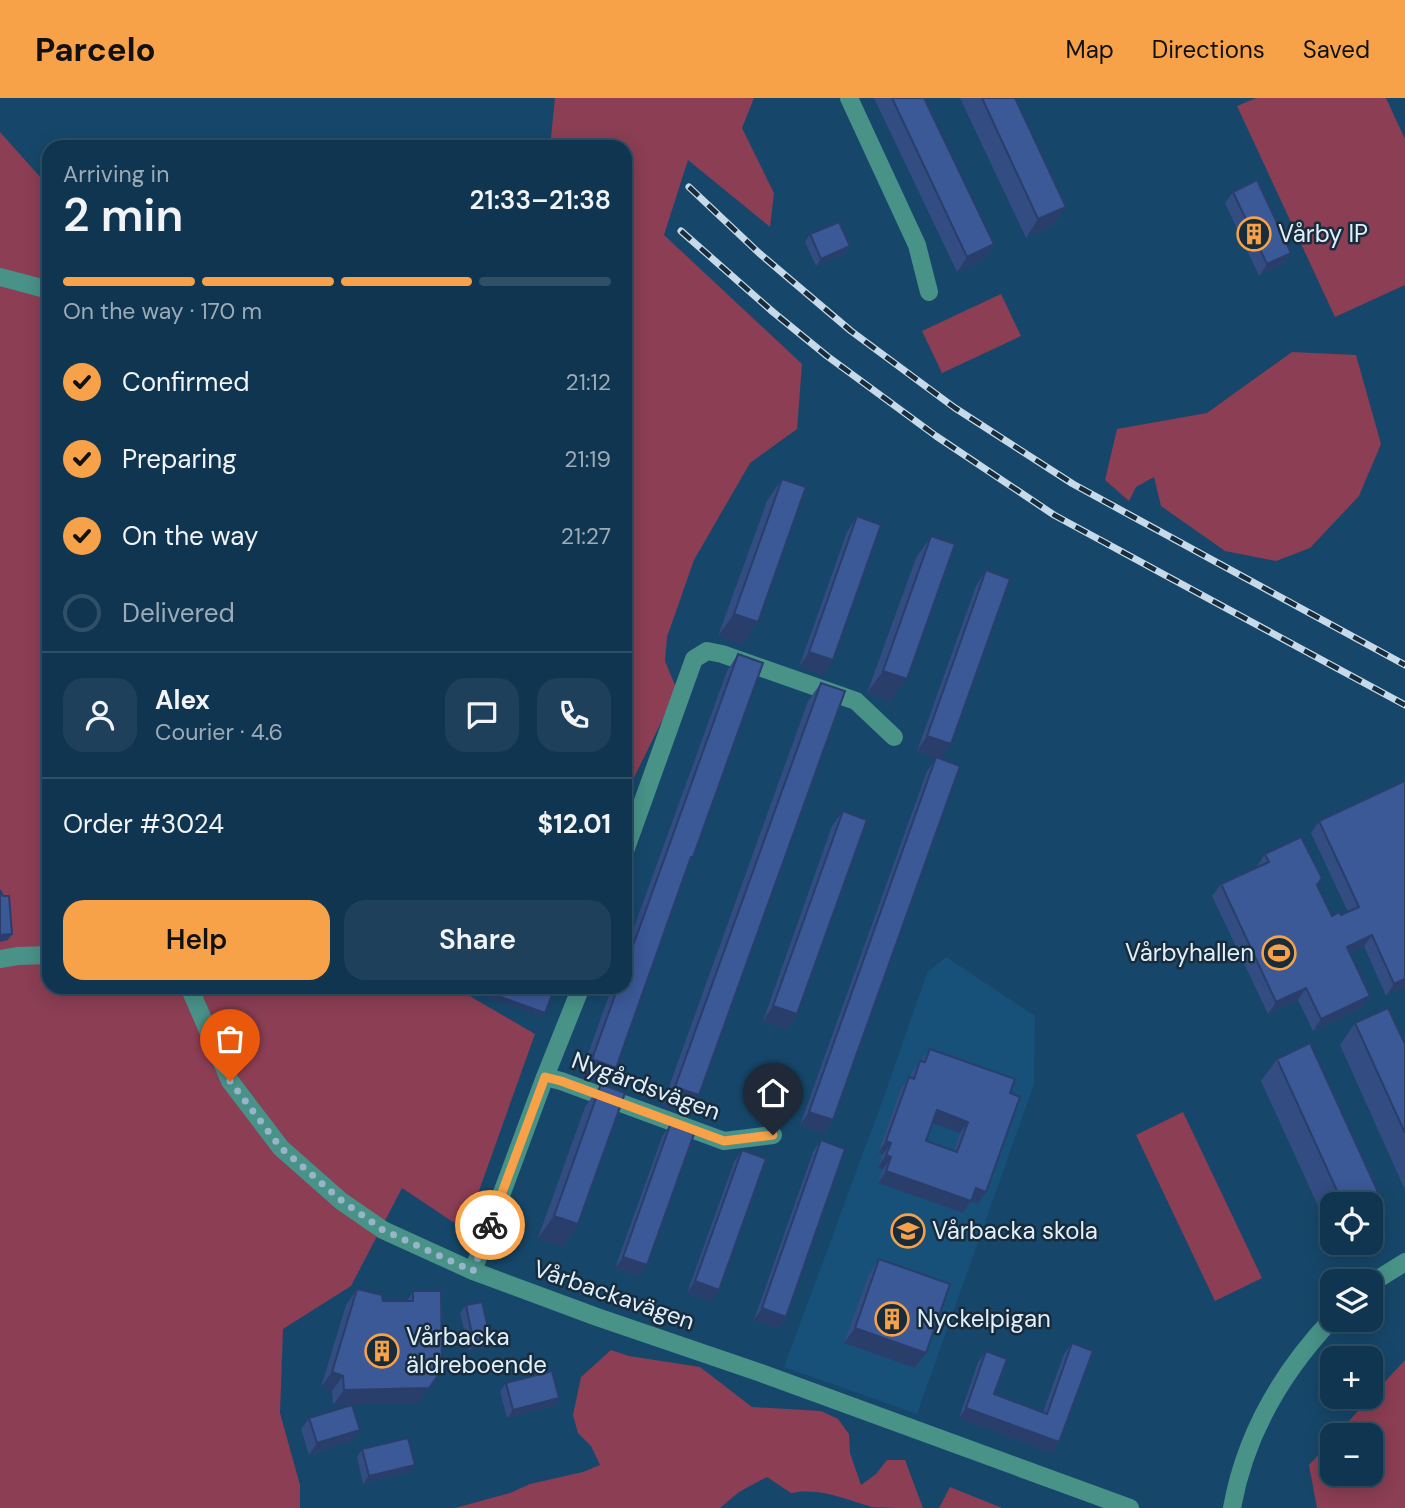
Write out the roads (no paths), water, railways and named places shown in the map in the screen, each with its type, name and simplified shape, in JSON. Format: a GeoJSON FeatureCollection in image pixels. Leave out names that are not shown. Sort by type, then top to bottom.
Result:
{"type":"FeatureCollection","features":[{"type":"Feature","properties":{"kind":"street"},"geometry":{"type":"LineString","coordinates":[[849,98],[917,244],[929,292]]}},
{"type":"Feature","properties":{"kind":"street"},"geometry":{"type":"LineString","coordinates":[[0,277],[42,288]]}},
{"type":"Feature","properties":{"kind":"street"},"geometry":{"type":"LineString","coordinates":[[632,832],[694,659],[707,651],[856,701],[894,737]]}},
{"type":"Feature","properties":{"kind":"street"},"geometry":{"type":"LineString","coordinates":[[0,960],[42,955]]}},
{"type":"Feature","properties":{"kind":"street","name":"Vårbackavägen"},"geometry":{"type":"LineString","coordinates":[[192,994],[230,1081],[281,1148],[341,1200],[383,1230],[473,1271],[1130,1508]]}},
{"type":"Feature","properties":{"kind":"street"},"geometry":{"type":"LineString","coordinates":[[473,1271],[578,994]]}},
{"type":"Feature","properties":{"kind":"street","name":"Nygårdsvägen"},"geometry":{"type":"LineString","coordinates":[[545,1077],[724,1141],[773,1135]]}},
{"type":"Feature","properties":{"kind":"street"},"geometry":{"type":"LineString","coordinates":[[1383,1276],[1405,1262]]}},
{"type":"Feature","properties":{"kind":"street"},"geometry":{"type":"LineString","coordinates":[[1232,1508],[1245,1460],[1274,1392],[1322,1332]]}},
{"type":"Feature","properties":{"kind":"railway"},"geometry":{"type":"LineString","coordinates":[[689,187],[759,253],[851,331],[955,408],[1073,484],[1405,665]]}},
{"type":"Feature","properties":{"kind":"railway"},"geometry":{"type":"LineString","coordinates":[[681,231],[827,356],[936,436],[1054,515],[1405,705]]}},
{"type":"Feature","properties":{"kind":"place","name":"Vårby IP"},"geometry":{"type":"Point","coordinates":[1254,234]}},
{"type":"Feature","properties":{"kind":"place","name":"Vårbyhallen"},"geometry":{"type":"Point","coordinates":[1279,953]}},
{"type":"Feature","properties":{"kind":"place","name":"Vårbacka skola"},"geometry":{"type":"Point","coordinates":[908,1231]}},
{"type":"Feature","properties":{"kind":"place","name":"Nyckelpigan"},"geometry":{"type":"Point","coordinates":[892,1319]}},
{"type":"Feature","properties":{"kind":"place","name":"Vårbacka äldreboende"},"geometry":{"type":"Point","coordinates":[382,1351]}}]}
